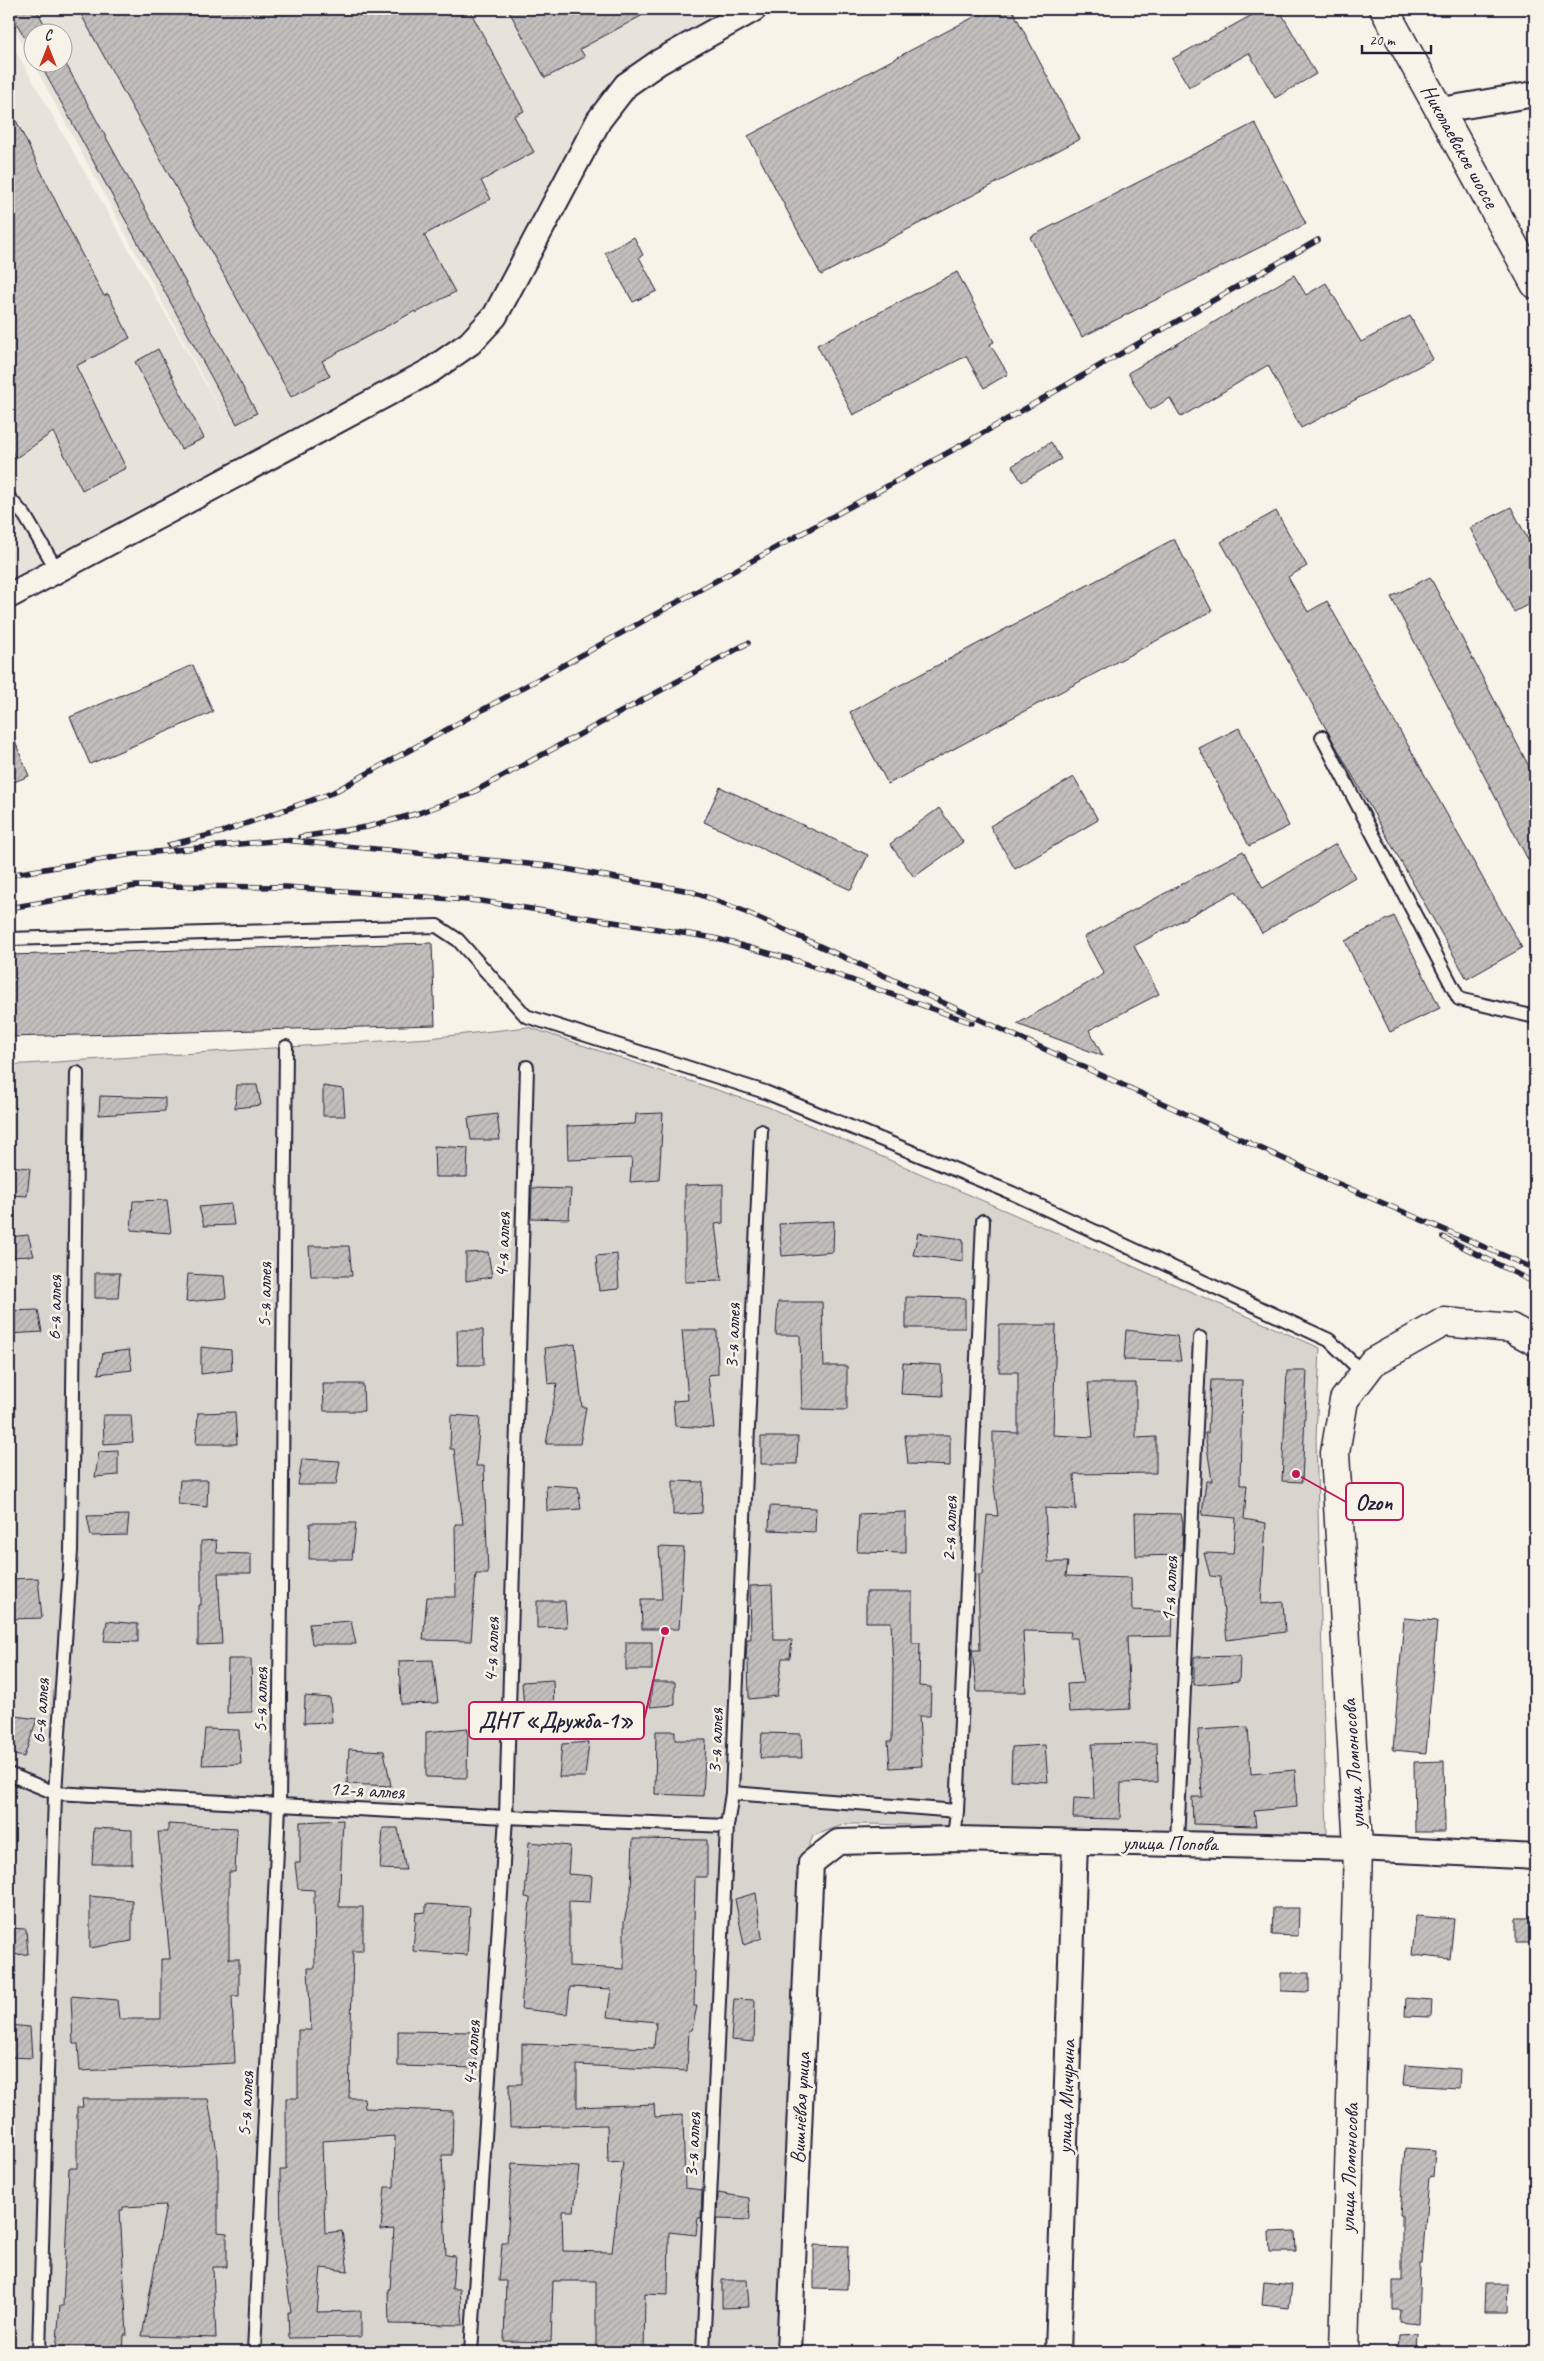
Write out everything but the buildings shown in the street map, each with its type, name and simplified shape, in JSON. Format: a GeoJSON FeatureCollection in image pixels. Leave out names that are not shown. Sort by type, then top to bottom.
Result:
{"type":"FeatureCollection","features":[{"type":"Feature","properties":{"kind":"street"},"geometry":{"type":"LineString","coordinates":[[9,596],[430,371],[470,343],[495,316],[599,120],[626,85],[659,62],[754,9]]}},
{"type":"Feature","properties":{"kind":"street","name":"Николаевское шоссе"},"geometry":{"type":"LineString","coordinates":[[1384,9],[1535,284]]}},
{"type":"Feature","properties":{"kind":"street"},"geometry":{"type":"LineString","coordinates":[[1441,110],[1535,94]]}},
{"type":"Feature","properties":{"kind":"street","name":"улица Ломоносова"},"geometry":{"type":"LineString","coordinates":[[1344,2352],[1358,1848],[1335,1453],[1344,1400],[1374,1362],[1444,1322],[1511,1328],[1535,1341]]}},
{"type":"Feature","properties":{"kind":"street","name":"улица Попова"},"geometry":{"type":"LineString","coordinates":[[811,1863],[838,1842],[954,1839],[1177,1842],[1358,1848],[1535,1857]]}},
{"type":"Feature","properties":{"kind":"street","name":"улица Мичурина"},"geometry":{"type":"LineString","coordinates":[[1058,2352],[1074,1842]]}},
{"type":"Feature","properties":{"kind":"street","name":"Вишнёвая улица"},"geometry":{"type":"LineString","coordinates":[[789,2352],[811,1863]]}},
{"type":"Feature","properties":{"kind":"lane"},"geometry":{"type":"LineString","coordinates":[[9,498],[25,516],[57,570]]}},
{"type":"Feature","properties":{"kind":"lane"},"geometry":{"type":"LineString","coordinates":[[1322,737],[1459,999],[1535,1017]]}},
{"type":"Feature","properties":{"kind":"lane"},"geometry":{"type":"LineString","coordinates":[[9,940],[437,926],[458,940],[526,1016],[766,1092],[1012,1193],[1329,1340],[1364,1374]]}},
{"type":"Feature","properties":{"kind":"lane","name":"5-я аллея"},"geometry":{"type":"LineString","coordinates":[[254,2352],[278,1806],[286,1047]]}},
{"type":"Feature","properties":{"kind":"lane","name":"4-я аллея"},"geometry":{"type":"LineString","coordinates":[[471,2352],[506,1817],[527,1067]]}},
{"type":"Feature","properties":{"kind":"lane","name":"6-я аллея"},"geometry":{"type":"LineString","coordinates":[[40,2352],[55,1793],[71,1551],[77,1073]]}},
{"type":"Feature","properties":{"kind":"lane","name":"3-я аллея"},"geometry":{"type":"LineString","coordinates":[[703,2352],[727,1826],[732,1793],[761,1131]]}},
{"type":"Feature","properties":{"kind":"lane","name":"2-я аллея"},"geometry":{"type":"LineString","coordinates":[[954,1839],[957,1811],[983,1221]]}},
{"type":"Feature","properties":{"kind":"lane","name":"1-я аллея"},"geometry":{"type":"LineString","coordinates":[[1177,1842],[1200,1338]]}},
{"type":"Feature","properties":{"kind":"lane","name":"12-я аллея"},"geometry":{"type":"LineString","coordinates":[[9,1774],[55,1793],[278,1806],[727,1826]]}},
{"type":"Feature","properties":{"kind":"lane"},"geometry":{"type":"LineString","coordinates":[[732,1793],[957,1811]]}},
{"type":"Feature","properties":{"kind":"shaded area"},"geometry":{"type":"Polygon","coordinates":[[[9,9],[737,9],[648,57],[490,314],[440,357],[9,585],[9,39],[22,62],[22,72],[28,72],[232,431],[38,72],[72,72],[72,22],[22,22],[22,43],[9,18],[9,9]]]}},
{"type":"Feature","properties":{"kind":"shaded area"},"geometry":{"type":"Polygon","coordinates":[[[528,1027],[768,1107],[1320,1348],[1316,1438],[1327,1836],[845,1824],[813,1836],[797,1875],[781,2352],[9,2352],[9,1065],[429,1038],[528,1027]]]}},
{"type":"Feature","properties":{"kind":"railway"},"geometry":{"type":"LineString","coordinates":[[169,845],[222,832],[332,793],[969,441],[1318,240]]}},
{"type":"Feature","properties":{"kind":"railway"},"geometry":{"type":"LineString","coordinates":[[300,837],[367,827],[419,813],[468,795],[748,643]]}},
{"type":"Feature","properties":{"kind":"railway"},"geometry":{"type":"LineString","coordinates":[[9,875],[133,854],[284,840],[549,866],[690,891],[741,910],[1332,1181],[1535,1269]]}},
{"type":"Feature","properties":{"kind":"railway"},"geometry":{"type":"LineString","coordinates":[[9,908],[136,886],[286,887],[481,901],[714,938],[801,962],[972,1023]]}},
{"type":"Feature","properties":{"kind":"railway"},"geometry":{"type":"LineString","coordinates":[[1443,1237],[1535,1283]]}},
{"type":"Feature","properties":{"kind":"place","name":"Ozon"},"geometry":{"type":"Point","coordinates":[1296,1474]}},
{"type":"Feature","properties":{"kind":"place","name":"ДНТ «Дружба-1»"},"geometry":{"type":"Point","coordinates":[665,1631]}}]}
